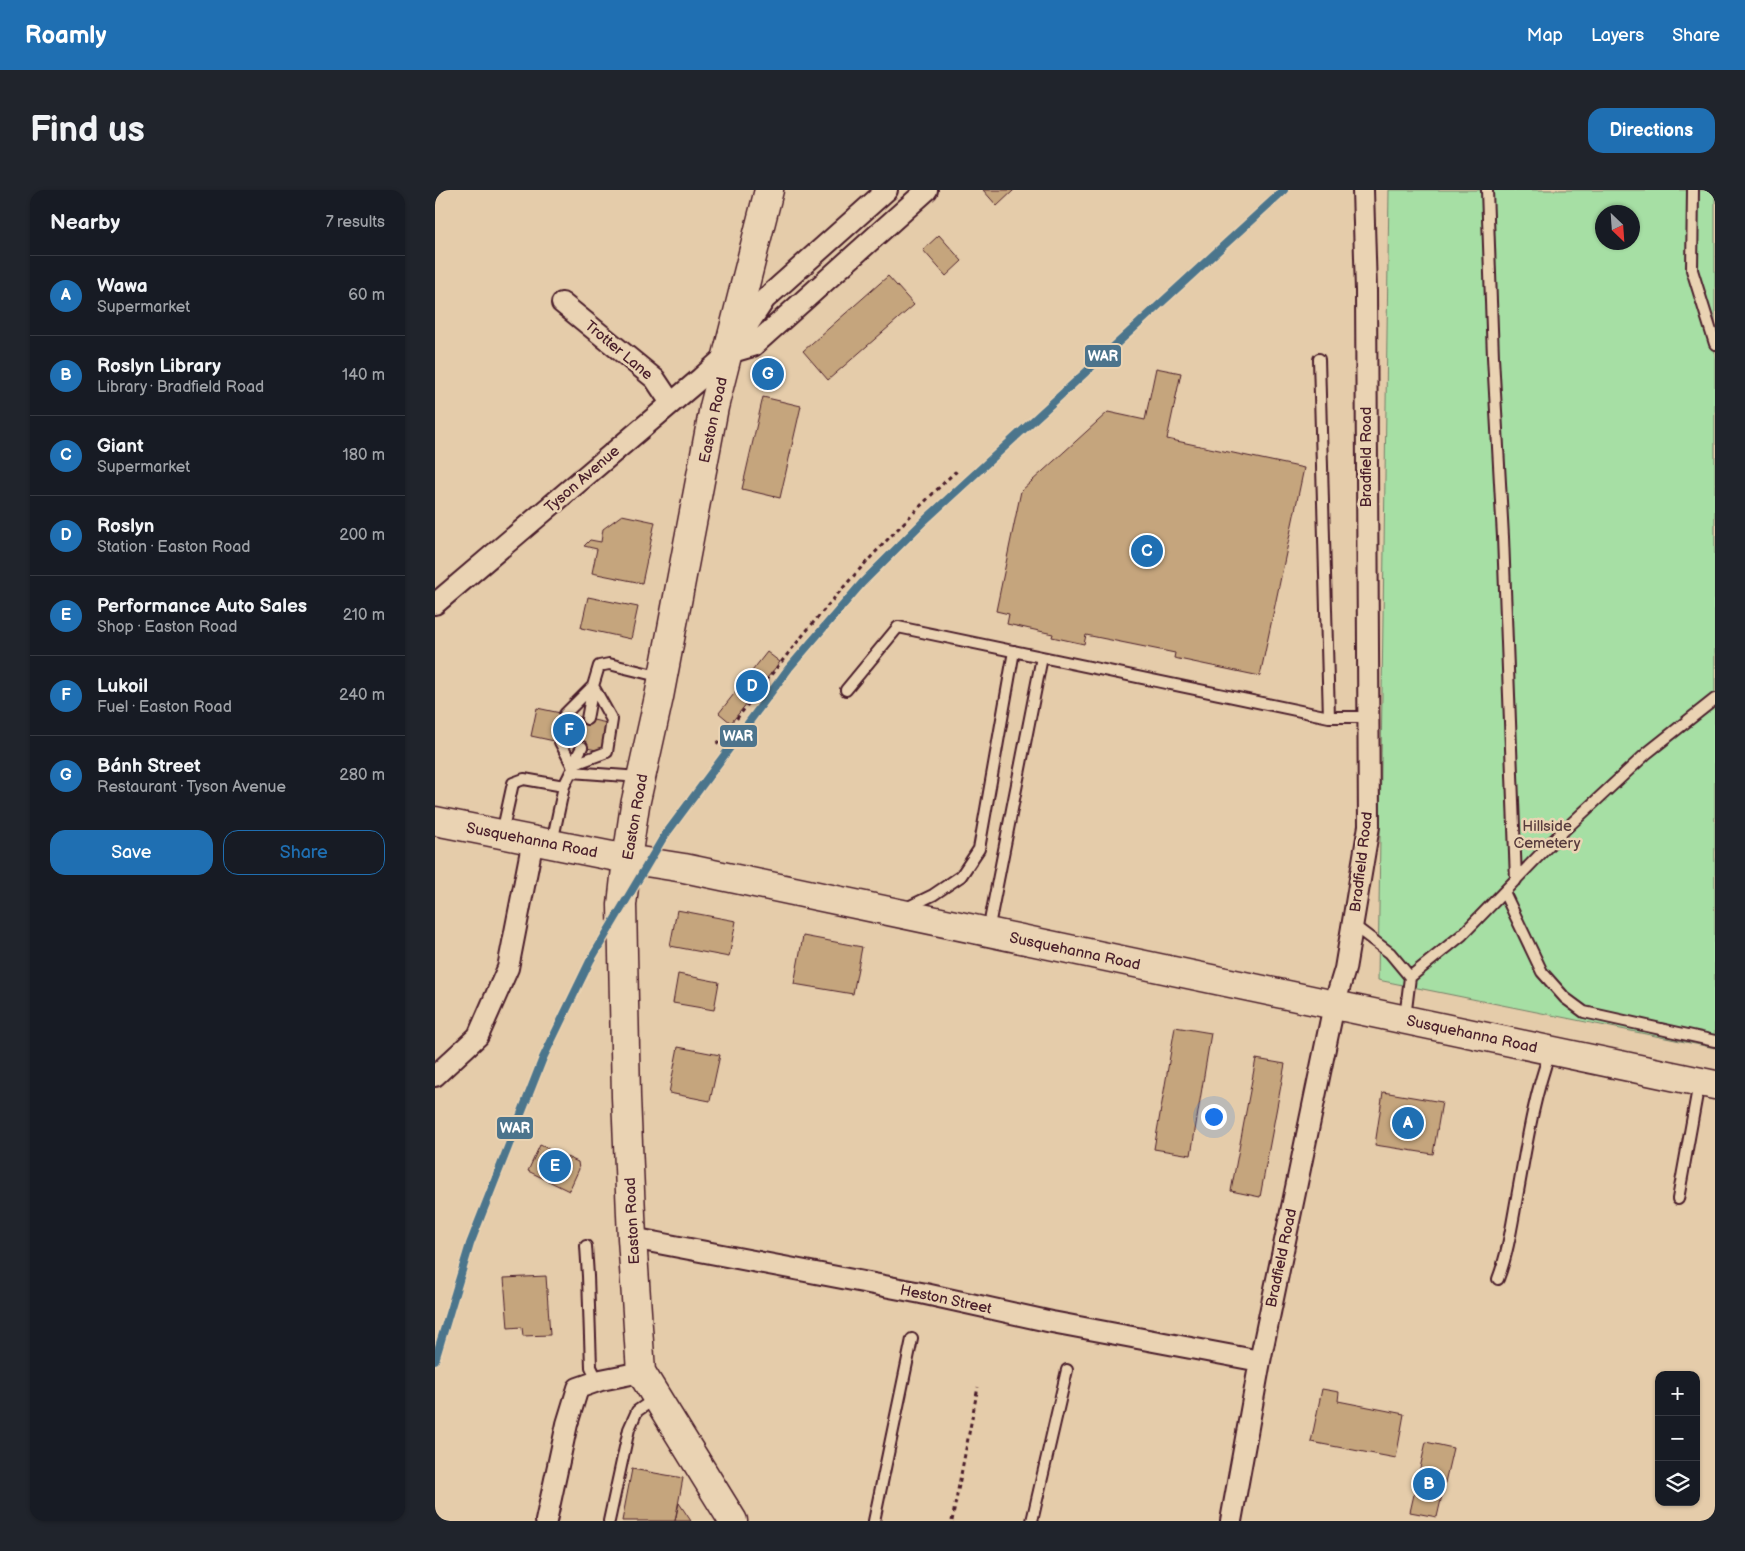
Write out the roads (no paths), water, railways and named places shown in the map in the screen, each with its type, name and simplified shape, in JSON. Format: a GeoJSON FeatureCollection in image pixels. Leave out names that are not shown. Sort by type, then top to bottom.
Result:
{"type":"FeatureCollection","features":[{"type":"Feature","properties":{"kind":"main road","name":"Easton Road"},"geometry":{"type":"LineString","coordinates":[[733,1521],[641,1372],[632,1238],[622,905],[627,859],[641,777],[663,678],[714,407],[769,190]]}},
{"type":"Feature","properties":{"kind":"main road","name":"Susquehanna Road"},"geometry":{"type":"LineString","coordinates":[[435,821],[627,859],[684,868],[1707,1083]]}},
{"type":"Feature","properties":{"kind":"street","name":"Tyson Avenue"},"geometry":{"type":"LineString","coordinates":[[435,604],[729,353],[765,299],[887,190]]}},
{"type":"Feature","properties":{"kind":"street","name":"Tyson Avenue"},"geometry":{"type":"LineString","coordinates":[[729,353],[753,346],[927,190]]}},
{"type":"Feature","properties":{"kind":"street","name":"Bradfield Road"},"geometry":{"type":"LineString","coordinates":[[1231,1521],[1260,1361],[1334,1006],[1345,969],[1369,826],[1366,301],[1363,190]]}},
{"type":"Feature","properties":{"kind":"street","name":"Trotter Lane"},"geometry":{"type":"LineString","coordinates":[[562,303],[655,379],[671,403]]}},
{"type":"Feature","properties":{"kind":"street"},"geometry":{"type":"LineString","coordinates":[[435,1076],[478,1036],[508,968],[543,841]]}},
{"type":"Feature","properties":{"kind":"street","name":"Heston Street"},"geometry":{"type":"LineString","coordinates":[[632,1238],[921,1293],[1052,1322],[1260,1361]]}},
{"type":"Feature","properties":{"kind":"street"},"geometry":{"type":"LineString","coordinates":[[546,1521],[567,1424],[578,1388],[598,1381],[641,1372]]}},
{"type":"Feature","properties":{"kind":"lane"},"geometry":{"type":"LineString","coordinates":[[1487,190],[1493,357],[1503,537],[1515,880]]}},
{"type":"Feature","properties":{"kind":"lane"},"geometry":{"type":"LineString","coordinates":[[1693,190],[1692,270],[1715,344]]}},
{"type":"Feature","properties":{"kind":"lane"},"geometry":{"type":"LineString","coordinates":[[1319,359],[1329,717]]}},
{"type":"Feature","properties":{"kind":"lane"},"geometry":{"type":"LineString","coordinates":[[846,690],[898,627],[1329,717],[1367,717]]}},
{"type":"Feature","properties":{"kind":"lane"},"geometry":{"type":"LineString","coordinates":[[896,913],[933,895],[961,876],[979,849],[1014,652]]}},
{"type":"Feature","properties":{"kind":"lane"},"geometry":{"type":"LineString","coordinates":[[987,932],[1042,657]]}},
{"type":"Feature","properties":{"kind":"lane"},"geometry":{"type":"LineString","coordinates":[[587,718],[599,666],[609,664],[663,678]]}},
{"type":"Feature","properties":{"kind":"lane"},"geometry":{"type":"LineString","coordinates":[[565,714],[593,686]]}},
{"type":"Feature","properties":{"kind":"lane"},"geometry":{"type":"LineString","coordinates":[[571,769],[607,752],[612,720],[593,686]]}},
{"type":"Feature","properties":{"kind":"lane"},"geometry":{"type":"LineString","coordinates":[[1404,1020],[1410,977],[1462,936],[1558,836],[1647,753],[1715,699]]}},
{"type":"Feature","properties":{"kind":"lane"},"geometry":{"type":"LineString","coordinates":[[560,742],[571,769]]}},
{"type":"Feature","properties":{"kind":"lane"},"geometry":{"type":"LineString","coordinates":[[543,841],[571,769],[582,747]]}},
{"type":"Feature","properties":{"kind":"lane"},"geometry":{"type":"LineString","coordinates":[[571,769],[641,777]]}},
{"type":"Feature","properties":{"kind":"lane"},"geometry":{"type":"LineString","coordinates":[[502,834],[513,783],[524,779],[564,786]]}},
{"type":"Feature","properties":{"kind":"lane"},"geometry":{"type":"LineString","coordinates":[[1504,892],[1543,972],[1565,998],[1583,1012],[1715,1041]]}},
{"type":"Feature","properties":{"kind":"lane"},"geometry":{"type":"LineString","coordinates":[[1353,925],[1390,952],[1410,977]]}},
{"type":"Feature","properties":{"kind":"lane"},"geometry":{"type":"LineString","coordinates":[[1498,1279],[1503,1266],[1529,1126],[1551,1051]]}},
{"type":"Feature","properties":{"kind":"lane"},"geometry":{"type":"LineString","coordinates":[[1678,1200],[1707,1083]]}},
{"type":"Feature","properties":{"kind":"lane"},"geometry":{"type":"LineString","coordinates":[[586,1246],[589,1276],[591,1367],[598,1381]]}},
{"type":"Feature","properties":{"kind":"lane"},"geometry":{"type":"LineString","coordinates":[[874,1521],[912,1339]]}},
{"type":"Feature","properties":{"kind":"lane"},"geometry":{"type":"LineString","coordinates":[[1032,1521],[1067,1370]]}},
{"type":"Feature","properties":{"kind":"lane"},"geometry":{"type":"LineString","coordinates":[[609,1521],[629,1429],[637,1411],[657,1397]]}},
{"type":"Feature","properties":{"kind":"place","name":"Bánh Street"},"geometry":{"type":"Point","coordinates":[768,374]}},
{"type":"Feature","properties":{"kind":"place","name":"Giant"},"geometry":{"type":"Point","coordinates":[1147,551]}},
{"type":"Feature","properties":{"kind":"place","name":"Roslyn"},"geometry":{"type":"Point","coordinates":[752,686]}},
{"type":"Feature","properties":{"kind":"place","name":"Lukoil"},"geometry":{"type":"Point","coordinates":[569,730]}},
{"type":"Feature","properties":{"kind":"place","name":"Wawa"},"geometry":{"type":"Point","coordinates":[1408,1123]}},
{"type":"Feature","properties":{"kind":"place","name":"Performance Auto Sales"},"geometry":{"type":"Point","coordinates":[555,1166]}},
{"type":"Feature","properties":{"kind":"place","name":"Roslyn Library"},"geometry":{"type":"Point","coordinates":[1429,1484]}},
{"type":"Feature","properties":{"kind":"park label","name":"Hillside Cemetery"},"geometry":{"type":"Point","coordinates":[1547,834]}}]}
